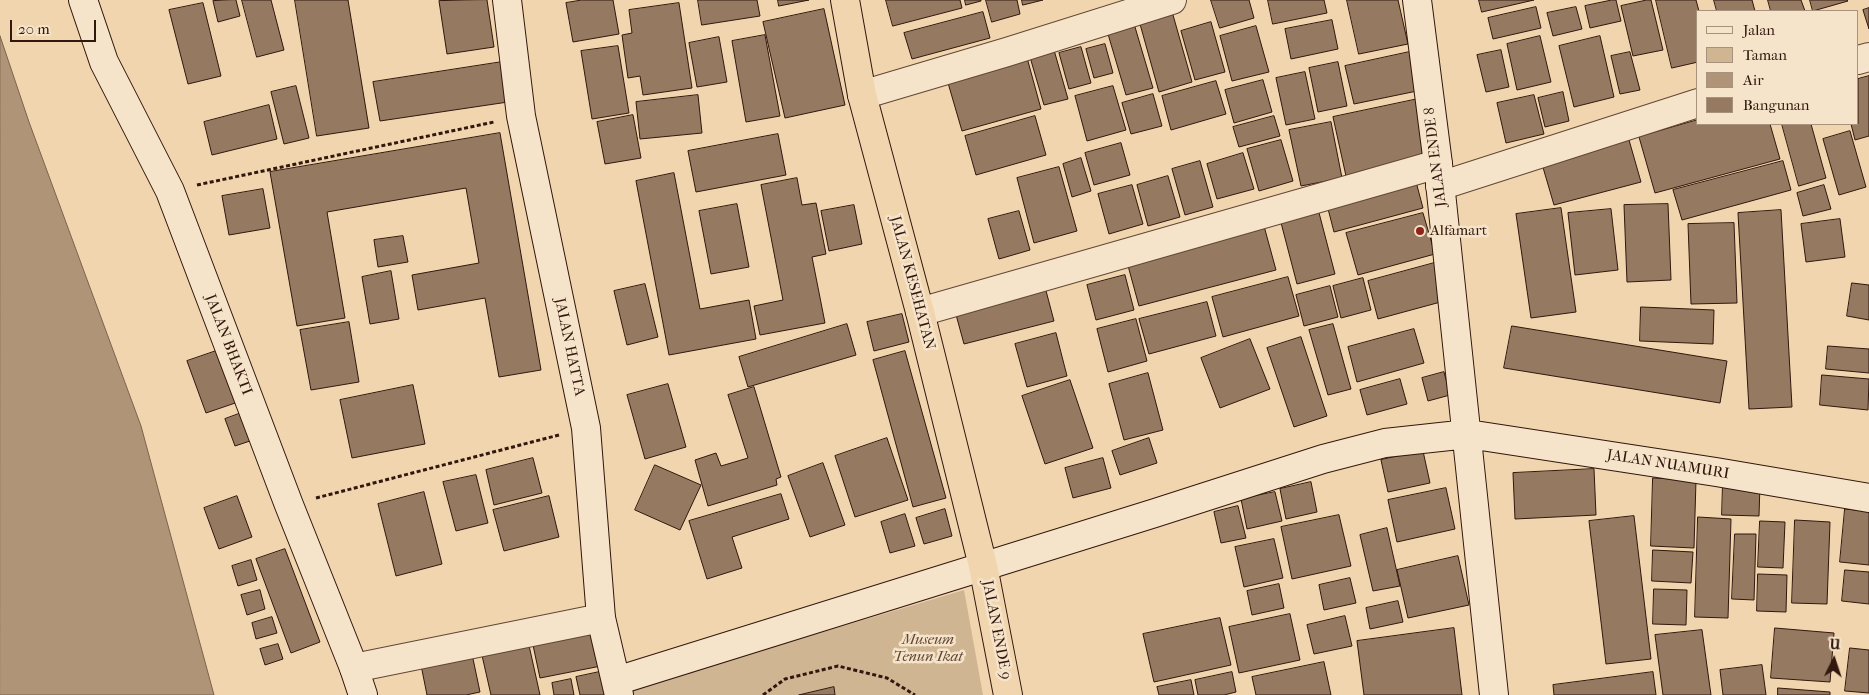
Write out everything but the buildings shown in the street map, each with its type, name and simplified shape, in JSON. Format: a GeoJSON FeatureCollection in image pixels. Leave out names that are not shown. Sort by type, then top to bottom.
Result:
{"type":"FeatureCollection","features":[{"type":"Feature","properties":{"kind":"highway","name":"JALAN KESEHATAN"},"geometry":{"type":"LineString","coordinates":[[845,0],[862,95],[920,312],[983,566]]}},
{"type":"Feature","properties":{"kind":"highway","name":"JALAN ENDE 9"},"geometry":{"type":"LineString","coordinates":[[983,566],[1008,695]]}},
{"type":"Feature","properties":{"kind":"street","name":"JALAN BHAKTI"},"geometry":{"type":"LineString","coordinates":[[84,0],[104,62],[170,191],[289,506],[363,695]]}},
{"type":"Feature","properties":{"kind":"street","name":"JALAN HATTA"},"geometry":{"type":"LineString","coordinates":[[507,0],[521,116],[586,428],[601,618],[618,688]]}},
{"type":"Feature","properties":{"kind":"street"},"geometry":{"type":"LineString","coordinates":[[862,95],[1172,0]]}},
{"type":"Feature","properties":{"kind":"street","name":"JALAN ENDE 8"},"geometry":{"type":"LineString","coordinates":[[1417,0],[1468,434],[1494,695]]}},
{"type":"Feature","properties":{"kind":"street"},"geometry":{"type":"LineString","coordinates":[[920,312],[1439,175],[1696,104]]}},
{"type":"Feature","properties":{"kind":"street","name":"JALAN NUAMURI"},"geometry":{"type":"LineString","coordinates":[[618,688],[983,566],[1323,459],[1385,444],[1468,434],[1716,472],[1869,498]]}},
{"type":"Feature","properties":{"kind":"street"},"geometry":{"type":"LineString","coordinates":[[354,668],[601,618]]}},
{"type":"Feature","properties":{"kind":"path"},"geometry":{"type":"LineString","coordinates":[[170,191],[521,116]]}},
{"type":"Feature","properties":{"kind":"path"},"geometry":{"type":"LineString","coordinates":[[289,506],[586,428]]}},
{"type":"Feature","properties":{"kind":"path"},"geometry":{"type":"LineString","coordinates":[[763,695],[785,679],[838,666],[887,678],[915,695]]}},
{"type":"Feature","properties":{"kind":"green space","name":"Museum Tenun Ikat"},"geometry":{"type":"Polygon","coordinates":[[[964,590],[983,695],[626,695],[625,691],[964,590]]]}},
{"type":"Feature","properties":{"kind":"water"},"geometry":{"type":"Polygon","coordinates":[[[0,36],[29,122],[141,426],[214,695],[0,695],[0,36]]]}},
{"type":"Feature","properties":{"kind":"place","name":"Alfamart"},"geometry":{"type":"Point","coordinates":[1420,231]}}]}
